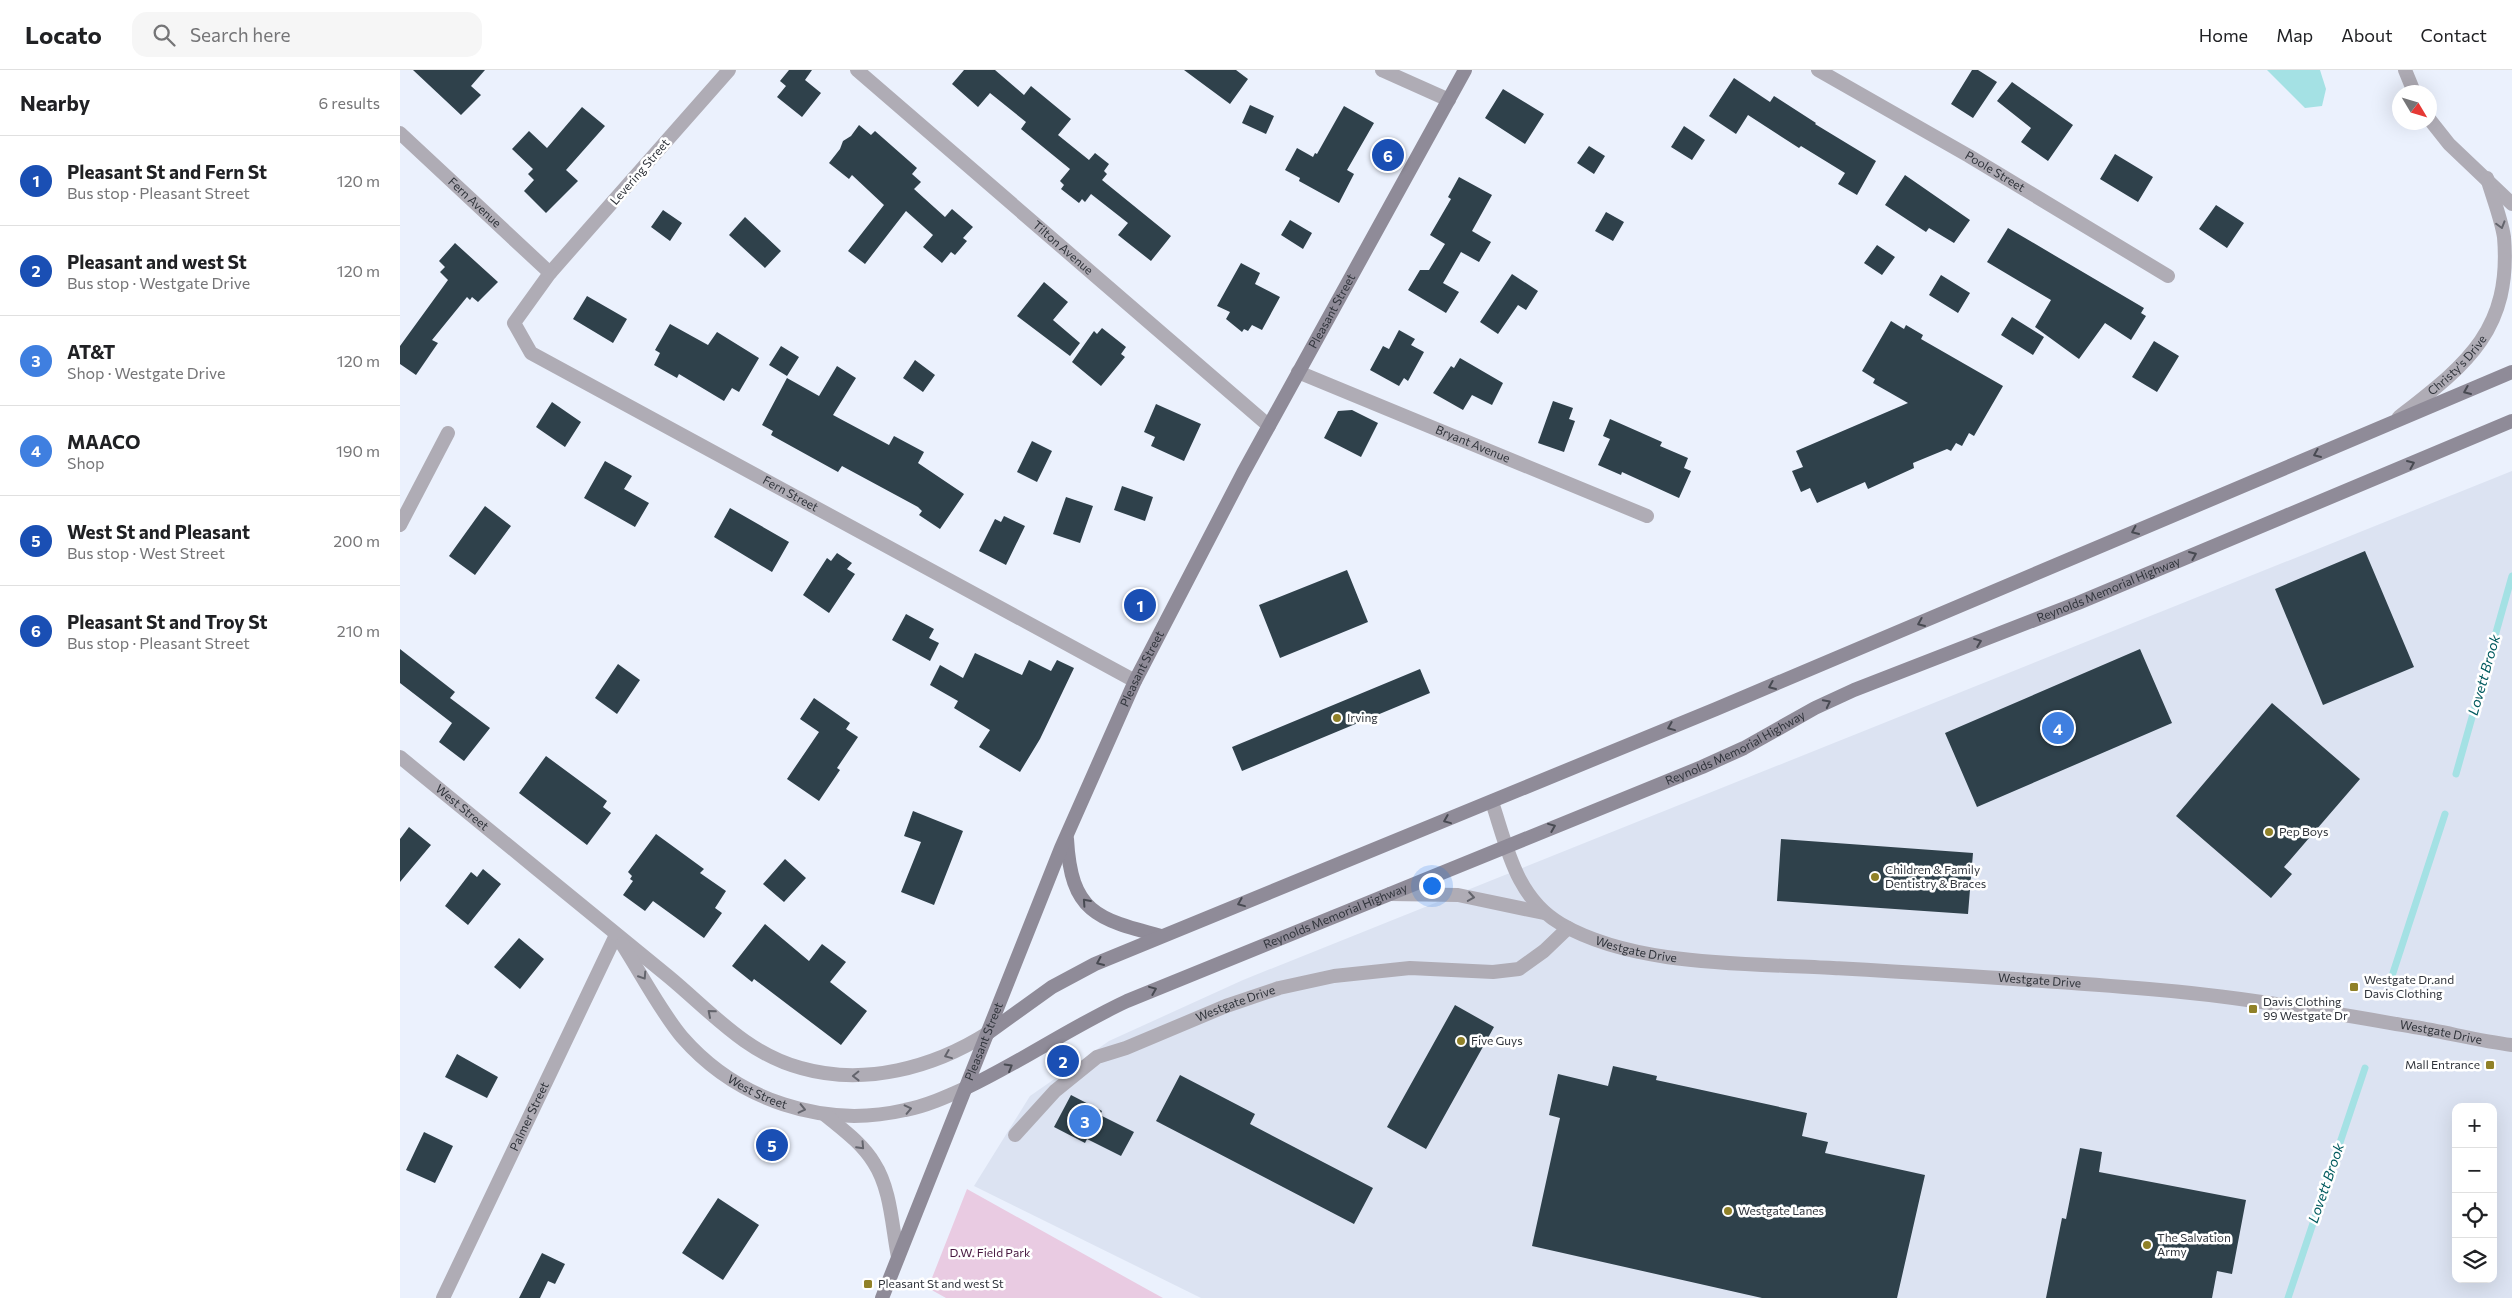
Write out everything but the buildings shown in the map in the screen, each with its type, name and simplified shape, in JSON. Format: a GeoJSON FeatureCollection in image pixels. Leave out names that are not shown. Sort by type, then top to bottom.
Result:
{"type":"FeatureCollection","features":[{"type":"Feature","properties":{"kind":"main road","name":"Pleasant Street"},"geometry":{"type":"LineString","coordinates":[[882,1298],[1067,835],[1135,681],[1298,372],[1465,70]]}},
{"type":"Feature","properties":{"kind":"main road"},"geometry":{"type":"LineString","coordinates":[[988,1033],[1062,980],[1160,936],[1492,802],[1897,633],[2180,511],[2512,372]]}},
{"type":"Feature","properties":{"kind":"main road","name":"Reynolds Memorial Highway"},"geometry":{"type":"LineString","coordinates":[[966,1088],[1001,1071],[1088,1020],[1127,1001],[1730,754],[1854,690],[2078,603],[2512,421]]}},
{"type":"Feature","properties":{"kind":"main road"},"geometry":{"type":"LineString","coordinates":[[1067,835],[1070,876],[1077,891],[1088,906],[1107,920],[1119,925],[1160,936]]}},
{"type":"Feature","properties":{"kind":"street","name":"Levering Street"},"geometry":{"type":"LineString","coordinates":[[550,273],[729,70]]}},
{"type":"Feature","properties":{"kind":"street","name":"Tilton Avenue"},"geometry":{"type":"LineString","coordinates":[[857,70],[1269,426]]}},
{"type":"Feature","properties":{"kind":"street"},"geometry":{"type":"LineString","coordinates":[[1382,70],[1449,100]]}},
{"type":"Feature","properties":{"kind":"street","name":"Poole Street"},"geometry":{"type":"LineString","coordinates":[[1818,70],[1969,156],[2168,276]]}},
{"type":"Feature","properties":{"kind":"street"},"geometry":{"type":"LineString","coordinates":[[2405,70],[2411,85]]}},
{"type":"Feature","properties":{"kind":"street"},"geometry":{"type":"LineString","coordinates":[[2437,129],[2449,144],[2487,178],[2512,204]]}},
{"type":"Feature","properties":{"kind":"street","name":"Fern Avenue"},"geometry":{"type":"LineString","coordinates":[[400,132],[550,273]]}},
{"type":"Feature","properties":{"kind":"street"},"geometry":{"type":"LineString","coordinates":[[2487,178],[2512,190]]}},
{"type":"Feature","properties":{"kind":"street","name":"Christy's Drive"},"geometry":{"type":"LineString","coordinates":[[2392,423],[2470,359],[2491,329],[2498,313],[2502,296],[2506,256],[2504,236],[2487,178]]}},
{"type":"Feature","properties":{"kind":"street","name":"Fern Street"},"geometry":{"type":"LineString","coordinates":[[550,273],[514,323],[531,352],[1135,681]]}},
{"type":"Feature","properties":{"kind":"street","name":"Bryant Avenue"},"geometry":{"type":"LineString","coordinates":[[1298,372],[1647,516]]}},
{"type":"Feature","properties":{"kind":"street"},"geometry":{"type":"LineString","coordinates":[[400,525],[448,433]]}},
{"type":"Feature","properties":{"kind":"street","name":"West Street"},"geometry":{"type":"LineString","coordinates":[[400,757],[742,1040],[779,1061],[800,1068],[843,1076],[883,1073],[942,1057],[988,1033]]}},
{"type":"Feature","properties":{"kind":"street","name":"Westgate Drive"},"geometry":{"type":"LineString","coordinates":[[1492,802],[1519,880],[1534,902],[1546,914],[1568,928],[1604,943],[1658,956],[2066,982],[2200,994],[2257,1001],[2512,1045]]}},
{"type":"Feature","properties":{"kind":"street"},"geometry":{"type":"LineString","coordinates":[[1387,894],[1458,895],[1546,914]]}},
{"type":"Feature","properties":{"kind":"street","name":"Westgate Drive"},"geometry":{"type":"LineString","coordinates":[[1015,1135],[1055,1091],[1097,1057],[1126,1048],[1226,1006],[1306,981],[1334,976],[1410,968],[1493,972],[1522,968],[1568,928]]}},
{"type":"Feature","properties":{"kind":"street","name":"West Street"},"geometry":{"type":"LineString","coordinates":[[616,935],[680,1035],[709,1064],[744,1089],[800,1110],[824,1114],[866,1115],[904,1111],[966,1088]]}},
{"type":"Feature","properties":{"kind":"street","name":"Palmer Street"},"geometry":{"type":"LineString","coordinates":[[443,1298],[616,935]]}},
{"type":"Feature","properties":{"kind":"street"},"geometry":{"type":"LineString","coordinates":[[824,1114],[852,1136],[875,1163],[884,1185],[898,1257]]}},
{"type":"Feature","properties":{"kind":"shaded area"},"geometry":{"type":"Polygon","coordinates":[[[2267,70],[2320,70],[2326,89],[2322,106],[2305,108],[2267,70]]]}},
{"type":"Feature","properties":{"kind":"shaded area"},"geometry":{"type":"Polygon","coordinates":[[[2512,471],[2512,1298],[1201,1298],[974,1186],[1030,1096],[1109,1041],[1243,980],[2512,471]]]}},
{"type":"Feature","properties":{"kind":"green space","name":"D.W. Field Park"},"geometry":{"type":"Polygon","coordinates":[[[967,1189],[1163,1298],[946,1298],[928,1288],[967,1189]]]}},
{"type":"Feature","properties":{"kind":"waterway","name":"Lovett Brook"},"geometry":{"type":"LineString","coordinates":[[2456,774],[2512,576]]}},
{"type":"Feature","properties":{"kind":"waterway","name":"Lovett Brook"},"geometry":{"type":"LineString","coordinates":[[2391,979],[2445,814]]}},
{"type":"Feature","properties":{"kind":"waterway","name":"Lovett Brook"},"geometry":{"type":"LineString","coordinates":[[2288,1298],[2365,1068]]}},
{"type":"Feature","properties":{"kind":"place","name":"Pleasant St and Troy St"},"geometry":{"type":"Point","coordinates":[1388,155]}},
{"type":"Feature","properties":{"kind":"place","name":"Pleasant St and Fern St"},"geometry":{"type":"Point","coordinates":[1140,605]}},
{"type":"Feature","properties":{"kind":"place","name":"Irving"},"geometry":{"type":"Point","coordinates":[1337,718]}},
{"type":"Feature","properties":{"kind":"place","name":"MAACO"},"geometry":{"type":"Point","coordinates":[2058,728]}},
{"type":"Feature","properties":{"kind":"place","name":"Pep Boys"},"geometry":{"type":"Point","coordinates":[2269,832]}},
{"type":"Feature","properties":{"kind":"place","name":"Children & Family Dentistry & Braces"},"geometry":{"type":"Point","coordinates":[1875,877]}},
{"type":"Feature","properties":{"kind":"place","name":"Westgate Dr.and Davis Clothing"},"geometry":{"type":"Point","coordinates":[2354,987]}},
{"type":"Feature","properties":{"kind":"place","name":"Davis Clothing 99 Westgate Dr"},"geometry":{"type":"Point","coordinates":[2253,1009]}},
{"type":"Feature","properties":{"kind":"place","name":"Five Guys"},"geometry":{"type":"Point","coordinates":[1461,1041]}},
{"type":"Feature","properties":{"kind":"place","name":"Pleasant and west St"},"geometry":{"type":"Point","coordinates":[1063,1061]}},
{"type":"Feature","properties":{"kind":"place","name":"Mall Entrance"},"geometry":{"type":"Point","coordinates":[2490,1065]}},
{"type":"Feature","properties":{"kind":"place","name":"AT&T"},"geometry":{"type":"Point","coordinates":[1085,1121]}},
{"type":"Feature","properties":{"kind":"place","name":"West St and Pleasant"},"geometry":{"type":"Point","coordinates":[772,1145]}},
{"type":"Feature","properties":{"kind":"place","name":"Westgate Lanes"},"geometry":{"type":"Point","coordinates":[1728,1211]}},
{"type":"Feature","properties":{"kind":"place","name":"The Salvation Army"},"geometry":{"type":"Point","coordinates":[2147,1245]}},
{"type":"Feature","properties":{"kind":"place","name":"Pleasant St and west St"},"geometry":{"type":"Point","coordinates":[868,1284]}}]}
